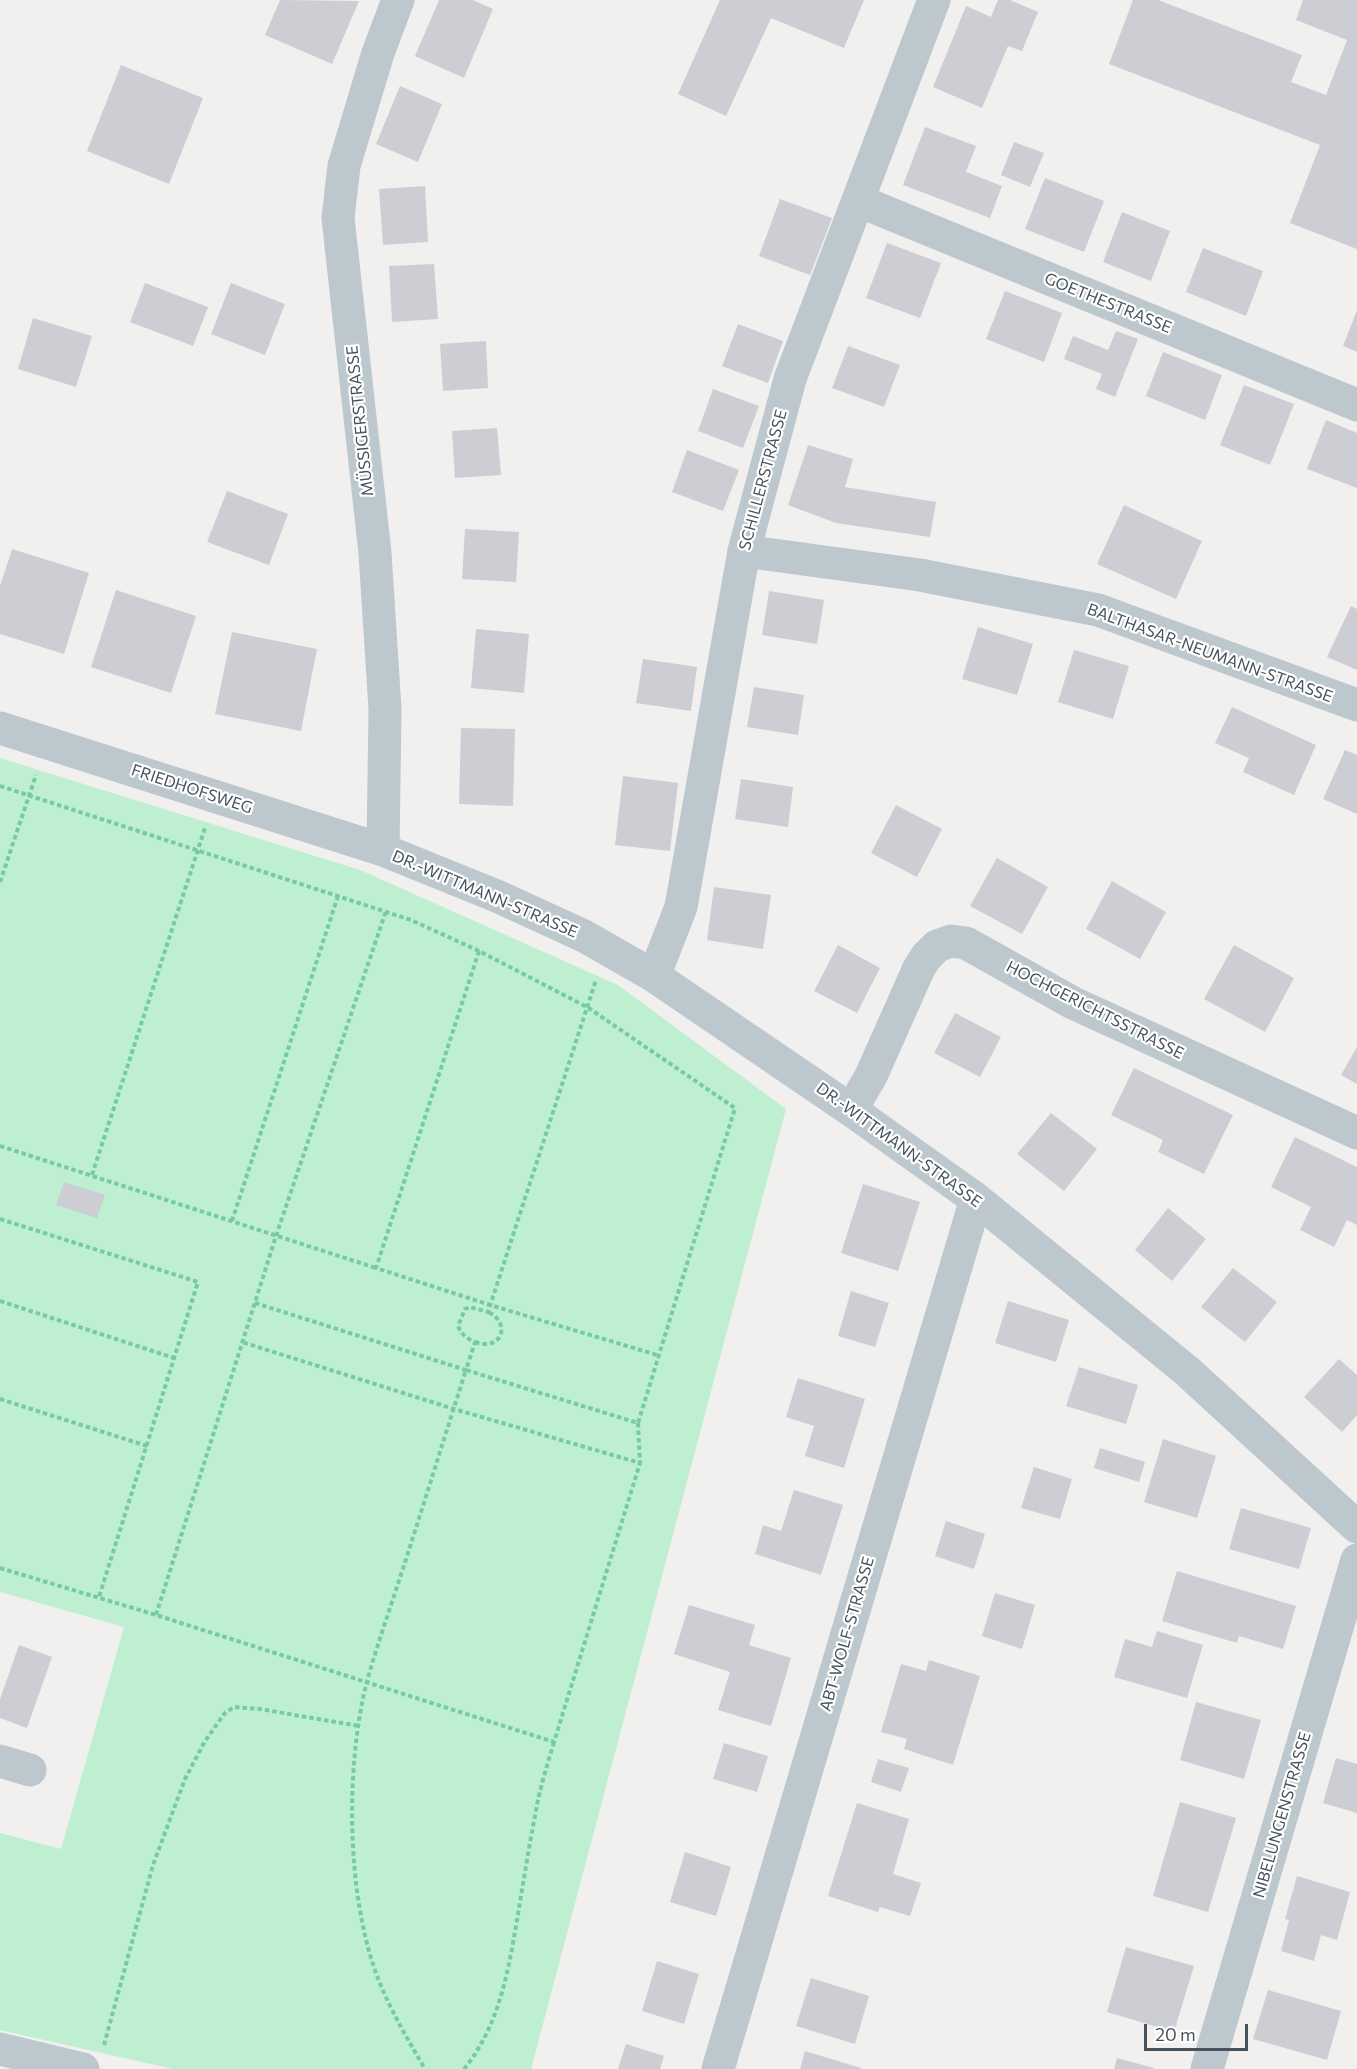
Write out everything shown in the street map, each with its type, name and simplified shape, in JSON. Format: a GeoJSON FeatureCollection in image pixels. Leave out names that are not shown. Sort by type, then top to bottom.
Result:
{"type":"FeatureCollection","features":[{"type":"Feature","properties":{"kind":"street","name":"MÜSSIGERSTRASSE"},"geometry":{"type":"LineString","coordinates":[[383,850],[385,709],[375,553],[338,218],[344,166],[378,53],[398,0]]}},
{"type":"Feature","properties":{"kind":"street","name":"SCHILLERSTRASSE"},"geometry":{"type":"LineString","coordinates":[[654,976],[681,907],[744,551],[790,379],[934,0]]}},
{"type":"Feature","properties":{"kind":"street","name":"GOETHESTRASSE"},"geometry":{"type":"LineString","coordinates":[[859,201],[1357,405]]}},
{"type":"Feature","properties":{"kind":"street","name":"BALTHASAR-NEUMANN-STRASSE"},"geometry":{"type":"LineString","coordinates":[[744,551],[920,575],[1098,610],[1357,705]]}},
{"type":"Feature","properties":{"kind":"street","name":"FRIEDHOFSWEG"},"geometry":{"type":"LineString","coordinates":[[0,728],[383,850]]}},
{"type":"Feature","properties":{"kind":"street","name":"DR.-WITTMANN-STRASSE"},"geometry":{"type":"LineString","coordinates":[[383,850],[499,897],[606,948],[654,976],[851,1110],[976,1199],[1187,1371],[1357,1527]]}},
{"type":"Feature","properties":{"kind":"street","name":"HOCHGERICHTSSTRASSE"},"geometry":{"type":"LineString","coordinates":[[851,1110],[871,1076],[919,968],[937,946],[951,941],[966,943],[1073,1003],[1357,1133]]}},
{"type":"Feature","properties":{"kind":"street","name":"ABT-WOLF-STRASSE"},"geometry":{"type":"LineString","coordinates":[[718,2069],[976,1199]]}},
{"type":"Feature","properties":{"kind":"street","name":"NIBELUNGENSTRASSE"},"geometry":{"type":"LineString","coordinates":[[1207,2069],[1357,1560]]}},
{"type":"Feature","properties":{"kind":"street"},"geometry":{"type":"LineString","coordinates":[[0,2049],[93,2058]]}},
{"type":"Feature","properties":{"kind":"path"},"geometry":{"type":"LineString","coordinates":[[0,786],[411,920],[479,951],[587,1007],[735,1108],[657,1355],[638,1423],[640,1462],[537,1802],[512,1951],[498,2010],[486,2035],[464,2069]]}},
{"type":"Feature","properties":{"kind":"path"},"geometry":{"type":"LineString","coordinates":[[0,882],[31,789]]}},
{"type":"Feature","properties":{"kind":"path"},"geometry":{"type":"LineString","coordinates":[[92,1175],[198,850]]}},
{"type":"Feature","properties":{"kind":"path"},"geometry":{"type":"LineString","coordinates":[[232,1221],[338,896]]}},
{"type":"Feature","properties":{"kind":"path"},"geometry":{"type":"LineString","coordinates":[[156,1615],[276,1236],[386,911]]}},
{"type":"Feature","properties":{"kind":"path"},"geometry":{"type":"LineString","coordinates":[[488,1312],[606,948]]}},
{"type":"Feature","properties":{"kind":"path"},"geometry":{"type":"LineString","coordinates":[[375,1268],[479,951]]}},
{"type":"Feature","properties":{"kind":"path"},"geometry":{"type":"LineString","coordinates":[[0,1146],[490,1305],[657,1355]]}},
{"type":"Feature","properties":{"kind":"path"},"geometry":{"type":"LineString","coordinates":[[0,1219],[198,1282],[99,1598]]}},
{"type":"Feature","properties":{"kind":"path"},"geometry":{"type":"LineString","coordinates":[[0,1301],[174,1358]]}},
{"type":"Feature","properties":{"kind":"path"},"geometry":{"type":"LineString","coordinates":[[255,1303],[638,1423]]}},
{"type":"Feature","properties":{"kind":"path"},"geometry":{"type":"LineString","coordinates":[[470,1307],[488,1312],[499,1319],[502,1326],[498,1340],[492,1344],[486,1346],[475,1342],[467,1339],[459,1331],[458,1326],[462,1312],[470,1307]]}},
{"type":"Feature","properties":{"kind":"path"},"geometry":{"type":"LineString","coordinates":[[242,1342],[453,1409],[640,1462]]}},
{"type":"Feature","properties":{"kind":"path"},"geometry":{"type":"LineString","coordinates":[[425,2069],[379,1980],[366,1940],[357,1897],[353,1851],[356,1746],[367,1682],[475,1342]]}},
{"type":"Feature","properties":{"kind":"path"},"geometry":{"type":"LineString","coordinates":[[0,1399],[147,1446]]}},
{"type":"Feature","properties":{"kind":"path"},"geometry":{"type":"LineString","coordinates":[[0,1568],[156,1615],[554,1742]]}},
{"type":"Feature","properties":{"kind":"path"},"geometry":{"type":"LineString","coordinates":[[93,2058],[153,1865],[185,1779],[205,1741],[225,1713],[234,1707],[260,1709],[360,1726]]}},
{"type":"Feature","properties":{"kind":"green space"},"geometry":{"type":"Polygon","coordinates":[[[0,758],[360,870],[618,985],[786,1109],[531,2069],[173,2069],[0,2030],[0,1833],[61,1849],[124,1627],[0,1592],[0,758]]]}},
{"type":"Feature","properties":{"kind":"building"},"geometry":{"type":"Polygon","coordinates":[[[280,0],[359,1],[332,64],[265,35],[280,0]]]}},
{"type":"Feature","properties":{"kind":"building"},"geometry":{"type":"Polygon","coordinates":[[[439,0],[473,0],[493,9],[464,78],[415,56],[439,0]]]}},
{"type":"Feature","properties":{"kind":"building"},"geometry":{"type":"Polygon","coordinates":[[[720,0],[864,0],[844,48],[771,18],[726,116],[678,94],[720,0]]]}},
{"type":"Feature","properties":{"kind":"building"},"geometry":{"type":"Polygon","coordinates":[[[998,0],[1010,0],[1038,12],[1022,51],[1008,46],[982,108],[933,87],[966,6],[991,17],[998,0]]]}},
{"type":"Feature","properties":{"kind":"building"},"geometry":{"type":"Polygon","coordinates":[[[1133,0],[1158,0],[1302,55],[1291,82],[1326,95],[1347,40],[1296,20],[1303,0],[1357,0],[1357,249],[1290,223],[1320,145],[1109,64],[1133,0]]]}},
{"type":"Feature","properties":{"kind":"building"},"geometry":{"type":"Polygon","coordinates":[[[121,65],[203,98],[169,184],[87,151],[121,65]]]}},
{"type":"Feature","properties":{"kind":"building"},"geometry":{"type":"Polygon","coordinates":[[[400,86],[442,104],[418,162],[376,144],[400,86]]]}},
{"type":"Feature","properties":{"kind":"building"},"geometry":{"type":"Polygon","coordinates":[[[925,127],[976,146],[966,172],[1002,186],[990,218],[903,185],[925,127]]]}},
{"type":"Feature","properties":{"kind":"building"},"geometry":{"type":"Polygon","coordinates":[[[1014,142],[1044,153],[1030,187],[1001,175],[1014,142]]]}},
{"type":"Feature","properties":{"kind":"building"},"geometry":{"type":"Polygon","coordinates":[[[1045,178],[1104,201],[1084,252],[1025,229],[1045,178]]]}},
{"type":"Feature","properties":{"kind":"building"},"geometry":{"type":"Polygon","coordinates":[[[425,186],[428,242],[383,245],[379,189],[425,186]]]}},
{"type":"Feature","properties":{"kind":"building"},"geometry":{"type":"Polygon","coordinates":[[[780,199],[832,218],[810,275],[759,256],[780,199]]]}},
{"type":"Feature","properties":{"kind":"building"},"geometry":{"type":"Polygon","coordinates":[[[1122,212],[1170,231],[1151,281],[1103,262],[1122,212]]]}},
{"type":"Feature","properties":{"kind":"building"},"geometry":{"type":"Polygon","coordinates":[[[887,243],[941,263],[920,318],[866,298],[887,243]]]}},
{"type":"Feature","properties":{"kind":"building"},"geometry":{"type":"Polygon","coordinates":[[[1203,248],[1263,271],[1246,316],[1186,292],[1203,248]]]}},
{"type":"Feature","properties":{"kind":"building"},"geometry":{"type":"Polygon","coordinates":[[[434,264],[438,319],[392,322],[389,266],[434,264]]]}},
{"type":"Feature","properties":{"kind":"building"},"geometry":{"type":"Polygon","coordinates":[[[145,283],[208,307],[193,346],[130,322],[145,283]]]}},
{"type":"Feature","properties":{"kind":"building"},"geometry":{"type":"Polygon","coordinates":[[[231,283],[285,304],[265,355],[211,334],[231,283]]]}},
{"type":"Feature","properties":{"kind":"building"},"geometry":{"type":"Polygon","coordinates":[[[1005,291],[1062,313],[1044,362],[986,339],[1005,291]]]}},
{"type":"Feature","properties":{"kind":"building"},"geometry":{"type":"Polygon","coordinates":[[[1357,310],[1357,352],[1343,346],[1357,310]]]}},
{"type":"Feature","properties":{"kind":"building"},"geometry":{"type":"Polygon","coordinates":[[[33,318],[92,336],[76,387],[18,369],[33,318]]]}},
{"type":"Feature","properties":{"kind":"building"},"geometry":{"type":"Polygon","coordinates":[[[738,324],[783,341],[768,383],[722,366],[738,324]]]}},
{"type":"Feature","properties":{"kind":"building"},"geometry":{"type":"Polygon","coordinates":[[[1116,331],[1138,339],[1115,397],[1096,389],[1102,374],[1064,359],[1073,336],[1108,350],[1116,331]]]}},
{"type":"Feature","properties":{"kind":"building"},"geometry":{"type":"Polygon","coordinates":[[[486,341],[488,388],[443,391],[440,344],[486,341]]]}},
{"type":"Feature","properties":{"kind":"building"},"geometry":{"type":"Polygon","coordinates":[[[848,346],[900,365],[884,407],[832,388],[848,346]]]}},
{"type":"Feature","properties":{"kind":"building"},"geometry":{"type":"Polygon","coordinates":[[[1163,352],[1222,375],[1205,420],[1146,396],[1163,352]]]}},
{"type":"Feature","properties":{"kind":"building"},"geometry":{"type":"Polygon","coordinates":[[[1244,385],[1294,404],[1270,465],[1220,445],[1244,385]]]}},
{"type":"Feature","properties":{"kind":"building"},"geometry":{"type":"Polygon","coordinates":[[[713,389],[759,406],[743,448],[698,431],[713,389]]]}},
{"type":"Feature","properties":{"kind":"building"},"geometry":{"type":"Polygon","coordinates":[[[1326,420],[1357,433],[1357,488],[1307,469],[1326,420]]]}},
{"type":"Feature","properties":{"kind":"building"},"geometry":{"type":"Polygon","coordinates":[[[497,428],[501,475],[455,478],[452,431],[497,428]]]}},
{"type":"Feature","properties":{"kind":"building"},"geometry":{"type":"Polygon","coordinates":[[[808,445],[853,459],[845,487],[936,502],[930,537],[836,523],[788,505],[808,445]]]}},
{"type":"Feature","properties":{"kind":"building"},"geometry":{"type":"Polygon","coordinates":[[[687,450],[739,470],[723,511],[672,492],[687,450]]]}},
{"type":"Feature","properties":{"kind":"building"},"geometry":{"type":"Polygon","coordinates":[[[227,491],[288,514],[269,565],[207,542],[227,491]]]}},
{"type":"Feature","properties":{"kind":"building"},"geometry":{"type":"Polygon","coordinates":[[[1124,505],[1202,541],[1176,599],[1097,564],[1124,505]]]}},
{"type":"Feature","properties":{"kind":"building"},"geometry":{"type":"Polygon","coordinates":[[[465,529],[519,532],[516,582],[462,579],[465,529]]]}},
{"type":"Feature","properties":{"kind":"building"},"geometry":{"type":"Polygon","coordinates":[[[12,549],[89,573],[64,654],[0,634],[0,586],[12,549]]]}},
{"type":"Feature","properties":{"kind":"building"},"geometry":{"type":"Polygon","coordinates":[[[116,590],[196,616],[171,693],[91,667],[116,590]]]}},
{"type":"Feature","properties":{"kind":"building"},"geometry":{"type":"Polygon","coordinates":[[[769,591],[824,600],[817,644],[762,635],[769,591]]]}},
{"type":"Feature","properties":{"kind":"building"},"geometry":{"type":"Polygon","coordinates":[[[1351,606],[1357,609],[1357,670],[1327,657],[1351,606]]]}},
{"type":"Feature","properties":{"kind":"building"},"geometry":{"type":"Polygon","coordinates":[[[978,627],[1033,644],[1017,695],[962,679],[978,627]]]}},
{"type":"Feature","properties":{"kind":"building"},"geometry":{"type":"Polygon","coordinates":[[[476,629],[529,634],[524,693],[471,688],[476,629]]]}},
{"type":"Feature","properties":{"kind":"building"},"geometry":{"type":"Polygon","coordinates":[[[232,632],[317,649],[301,731],[215,714],[232,632]]]}},
{"type":"Feature","properties":{"kind":"building"},"geometry":{"type":"Polygon","coordinates":[[[1074,650],[1129,666],[1113,719],[1058,702],[1074,650]]]}},
{"type":"Feature","properties":{"kind":"building"},"geometry":{"type":"Polygon","coordinates":[[[643,659],[697,667],[691,711],[636,703],[643,659]]]}},
{"type":"Feature","properties":{"kind":"building"},"geometry":{"type":"Polygon","coordinates":[[[754,687],[804,695],[798,735],[747,727],[754,687]]]}},
{"type":"Feature","properties":{"kind":"building"},"geometry":{"type":"Polygon","coordinates":[[[1232,707],[1316,745],[1294,795],[1243,772],[1249,758],[1215,743],[1232,707]]]}},
{"type":"Feature","properties":{"kind":"building"},"geometry":{"type":"Polygon","coordinates":[[[461,728],[515,729],[513,806],[459,804],[461,728]]]}},
{"type":"Feature","properties":{"kind":"building"},"geometry":{"type":"Polygon","coordinates":[[[1345,750],[1357,755],[1357,814],[1323,799],[1345,750]]]}},
{"type":"Feature","properties":{"kind":"building"},"geometry":{"type":"Polygon","coordinates":[[[623,776],[678,783],[670,851],[615,845],[623,776]]]}},
{"type":"Feature","properties":{"kind":"building"},"geometry":{"type":"Polygon","coordinates":[[[741,779],[793,787],[788,827],[735,819],[741,779]]]}},
{"type":"Feature","properties":{"kind":"building"},"geometry":{"type":"Polygon","coordinates":[[[896,805],[942,829],[917,877],[871,853],[896,805]]]}},
{"type":"Feature","properties":{"kind":"building"},"geometry":{"type":"Polygon","coordinates":[[[997,858],[1048,887],[1022,934],[970,906],[997,858]]]}},
{"type":"Feature","properties":{"kind":"building"},"geometry":{"type":"Polygon","coordinates":[[[1112,881],[1166,912],[1140,959],[1086,929],[1112,881]]]}},
{"type":"Feature","properties":{"kind":"building"},"geometry":{"type":"Polygon","coordinates":[[[714,887],[771,895],[763,949],[707,940],[714,887]]]}},
{"type":"Feature","properties":{"kind":"building"},"geometry":{"type":"Polygon","coordinates":[[[838,945],[880,968],[857,1013],[814,991],[838,945]]]}},
{"type":"Feature","properties":{"kind":"building"},"geometry":{"type":"Polygon","coordinates":[[[1234,945],[1294,978],[1265,1032],[1204,999],[1234,945]]]}},
{"type":"Feature","properties":{"kind":"building"},"geometry":{"type":"Polygon","coordinates":[[[955,1013],[1001,1037],[980,1077],[934,1053],[955,1013]]]}},
{"type":"Feature","properties":{"kind":"building"},"geometry":{"type":"Polygon","coordinates":[[[1357,1047],[1357,1084],[1341,1075],[1357,1047]]]}},
{"type":"Feature","properties":{"kind":"building"},"geometry":{"type":"Polygon","coordinates":[[[1134,1068],[1233,1115],[1204,1174],[1158,1152],[1163,1140],[1111,1115],[1134,1068]]]}},
{"type":"Feature","properties":{"kind":"building"},"geometry":{"type":"Polygon","coordinates":[[[1051,1113],[1097,1149],[1064,1191],[1017,1154],[1051,1113]]]}},
{"type":"Feature","properties":{"kind":"building"},"geometry":{"type":"Polygon","coordinates":[[[1295,1137],[1357,1167],[1357,1225],[1347,1220],[1334,1247],[1300,1230],[1311,1207],[1271,1187],[1295,1137]]]}},
{"type":"Feature","properties":{"kind":"building"},"geometry":{"type":"Polygon","coordinates":[[[64,1182],[105,1195],[97,1218],[56,1205],[64,1182]]]}},
{"type":"Feature","properties":{"kind":"building"},"geometry":{"type":"Polygon","coordinates":[[[863,1184],[920,1202],[898,1271],[841,1253],[863,1184]]]}},
{"type":"Feature","properties":{"kind":"building"},"geometry":{"type":"Polygon","coordinates":[[[1168,1208],[1206,1239],[1172,1281],[1135,1250],[1168,1208]]]}},
{"type":"Feature","properties":{"kind":"building"},"geometry":{"type":"Polygon","coordinates":[[[1233,1268],[1277,1302],[1245,1342],[1201,1307],[1233,1268]]]}},
{"type":"Feature","properties":{"kind":"building"},"geometry":{"type":"Polygon","coordinates":[[[851,1291],[889,1303],[875,1347],[838,1336],[851,1291]]]}},
{"type":"Feature","properties":{"kind":"building"},"geometry":{"type":"Polygon","coordinates":[[[1008,1301],[1069,1320],[1056,1362],[995,1343],[1008,1301]]]}},
{"type":"Feature","properties":{"kind":"building"},"geometry":{"type":"Polygon","coordinates":[[[1339,1359],[1357,1375],[1357,1415],[1342,1432],[1304,1397],[1339,1359]]]}},
{"type":"Feature","properties":{"kind":"building"},"geometry":{"type":"Polygon","coordinates":[[[1079,1367],[1138,1385],[1126,1424],[1066,1406],[1079,1367]]]}},
{"type":"Feature","properties":{"kind":"building"},"geometry":{"type":"Polygon","coordinates":[[[798,1378],[865,1399],[844,1468],[805,1456],[814,1426],[786,1417],[798,1378]]]}},
{"type":"Feature","properties":{"kind":"building"},"geometry":{"type":"Polygon","coordinates":[[[1163,1439],[1216,1456],[1197,1518],[1144,1502],[1163,1439]]]}},
{"type":"Feature","properties":{"kind":"building"},"geometry":{"type":"Polygon","coordinates":[[[1100,1448],[1145,1462],[1139,1482],[1094,1468],[1100,1448]]]}},
{"type":"Feature","properties":{"kind":"building"},"geometry":{"type":"Polygon","coordinates":[[[1034,1467],[1072,1479],[1060,1519],[1021,1508],[1034,1467]]]}},
{"type":"Feature","properties":{"kind":"building"},"geometry":{"type":"Polygon","coordinates":[[[794,1490],[843,1505],[821,1575],[755,1554],[763,1525],[781,1531],[794,1490]]]}},
{"type":"Feature","properties":{"kind":"building"},"geometry":{"type":"Polygon","coordinates":[[[1241,1508],[1311,1528],[1299,1569],[1229,1549],[1241,1508]]]}},
{"type":"Feature","properties":{"kind":"building"},"geometry":{"type":"Polygon","coordinates":[[[946,1521],[985,1534],[974,1569],[935,1556],[946,1521]]]}},
{"type":"Feature","properties":{"kind":"building"},"geometry":{"type":"Polygon","coordinates":[[[1177,1571],[1296,1606],[1283,1649],[1239,1636],[1237,1643],[1162,1621],[1177,1571]]]}},
{"type":"Feature","properties":{"kind":"building"},"geometry":{"type":"Polygon","coordinates":[[[995,1593],[1035,1605],[1022,1649],[982,1636],[995,1593]]]}},
{"type":"Feature","properties":{"kind":"building"},"geometry":{"type":"Polygon","coordinates":[[[689,1605],[755,1625],[749,1645],[791,1658],[771,1726],[718,1710],[730,1672],[674,1654],[689,1605]]]}},
{"type":"Feature","properties":{"kind":"building"},"geometry":{"type":"Polygon","coordinates":[[[1157,1631],[1203,1645],[1187,1698],[1114,1677],[1125,1639],[1152,1647],[1157,1631]]]}},
{"type":"Feature","properties":{"kind":"building"},"geometry":{"type":"Polygon","coordinates":[[[19,1645],[52,1657],[27,1728],[0,1718],[0,1699],[19,1645]]]}},
{"type":"Feature","properties":{"kind":"building"},"geometry":{"type":"Polygon","coordinates":[[[929,1660],[980,1676],[953,1765],[904,1749],[907,1739],[881,1732],[901,1664],[926,1671],[929,1660]]]}},
{"type":"Feature","properties":{"kind":"building"},"geometry":{"type":"Polygon","coordinates":[[[1196,1702],[1261,1720],[1244,1779],[1180,1760],[1196,1702]]]}},
{"type":"Feature","properties":{"kind":"building"},"geometry":{"type":"Polygon","coordinates":[[[724,1743],[768,1756],[757,1792],[713,1779],[724,1743]]]}},
{"type":"Feature","properties":{"kind":"building"},"geometry":{"type":"Polygon","coordinates":[[[1336,1758],[1357,1764],[1357,1813],[1323,1803],[1336,1758]]]}},
{"type":"Feature","properties":{"kind":"building"},"geometry":{"type":"Polygon","coordinates":[[[878,1759],[909,1768],[901,1792],[871,1782],[878,1759]]]}},
{"type":"Feature","properties":{"kind":"building"},"geometry":{"type":"Polygon","coordinates":[[[1180,1802],[1236,1818],[1208,1912],[1153,1896],[1180,1802]]]}},
{"type":"Feature","properties":{"kind":"building"},"geometry":{"type":"Polygon","coordinates":[[[857,1803],[909,1819],[893,1874],[921,1883],[910,1916],[880,1907],[878,1912],[828,1896],[857,1803]]]}},
{"type":"Feature","properties":{"kind":"building"},"geometry":{"type":"Polygon","coordinates":[[[685,1852],[731,1867],[716,1916],[670,1902],[685,1852]]]}},
{"type":"Feature","properties":{"kind":"building"},"geometry":{"type":"Polygon","coordinates":[[[1297,1876],[1350,1892],[1337,1940],[1321,1935],[1314,1961],[1281,1951],[1289,1920],[1285,1919],[1297,1876]]]}},
{"type":"Feature","properties":{"kind":"building"},"geometry":{"type":"Polygon","coordinates":[[[1126,1947],[1194,1966],[1174,2032],[1107,2012],[1126,1947]]]}},
{"type":"Feature","properties":{"kind":"building"},"geometry":{"type":"Polygon","coordinates":[[[657,1961],[699,1974],[684,2024],[642,2011],[657,1961]]]}},
{"type":"Feature","properties":{"kind":"building"},"geometry":{"type":"Polygon","coordinates":[[[811,1978],[869,1996],[855,2044],[796,2026],[811,1978]]]}},
{"type":"Feature","properties":{"kind":"building"},"geometry":{"type":"Polygon","coordinates":[[[1268,1990],[1341,2011],[1327,2060],[1253,2039],[1268,1990]]]}},
{"type":"Feature","properties":{"kind":"building"},"geometry":{"type":"Polygon","coordinates":[[[626,2044],[664,2056],[660,2069],[618,2069],[626,2044]]]}},
{"type":"Feature","properties":{"kind":"building"},"geometry":{"type":"Polygon","coordinates":[[[805,2051],[861,2068],[861,2069],[800,2069],[805,2051]]]}},
{"type":"Feature","properties":{"kind":"building"},"geometry":{"type":"Polygon","coordinates":[[[1117,2058],[1154,2068],[1154,2069],[1114,2069],[1117,2058]]]}}]}
